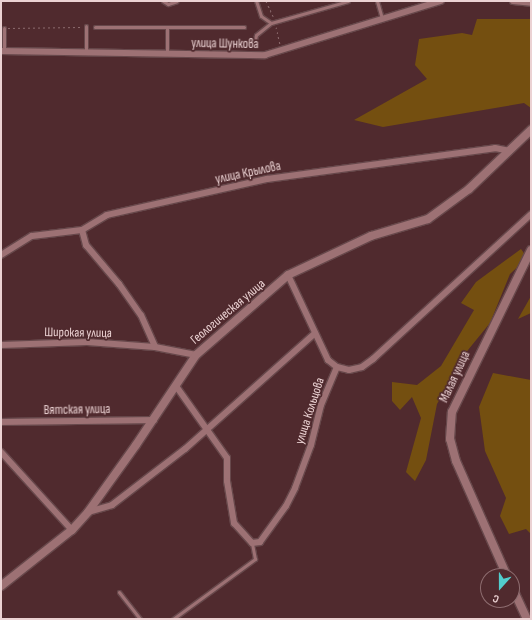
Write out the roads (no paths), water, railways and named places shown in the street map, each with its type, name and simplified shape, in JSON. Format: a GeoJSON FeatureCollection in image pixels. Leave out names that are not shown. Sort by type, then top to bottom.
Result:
{"type":"FeatureCollection","features":[{"type":"Feature","properties":{"kind":"street","name":"улица Шункова"},"geometry":{"type":"LineString","coordinates":[[2,51],[265,55],[442,1]]}},
{"type":"Feature","properties":{"kind":"street"},"geometry":{"type":"LineString","coordinates":[[513,1],[531,3]]}},
{"type":"Feature","properties":{"kind":"street","name":"Геологическая улица"},"geometry":{"type":"LineString","coordinates":[[1,586],[72,530],[88,512],[154,420],[196,355],[288,275],[371,236],[428,219],[446,208],[510,151],[531,130]]}},
{"type":"Feature","properties":{"kind":"street","name":"улица Крылова"},"geometry":{"type":"LineString","coordinates":[[1,255],[32,236],[82,230],[108,215],[267,179],[495,148],[510,151]]}},
{"type":"Feature","properties":{"kind":"street","name":"улица Кольцова"},"geometry":{"type":"LineString","coordinates":[[252,543],[260,542],[266,538],[295,488],[311,445],[321,404],[337,367],[349,370],[362,367],[373,359],[531,214]]}},
{"type":"Feature","properties":{"kind":"street"},"geometry":{"type":"LineString","coordinates":[[82,230],[86,245],[119,284],[141,315],[155,347]]}},
{"type":"Feature","properties":{"kind":"street","name":"Малая улица"},"geometry":{"type":"LineString","coordinates":[[503,568],[456,461],[450,439],[452,412],[531,250]]}},
{"type":"Feature","properties":{"kind":"street"},"geometry":{"type":"LineString","coordinates":[[288,275],[328,360],[337,367]]}},
{"type":"Feature","properties":{"kind":"street"},"geometry":{"type":"LineString","coordinates":[[88,512],[112,505],[185,449],[315,333]]}},
{"type":"Feature","properties":{"kind":"street","name":"Широкая улица"},"geometry":{"type":"LineString","coordinates":[[1,345],[87,342],[155,347],[196,355]]}},
{"type":"Feature","properties":{"kind":"street"},"geometry":{"type":"LineString","coordinates":[[176,386],[227,458],[227,481],[234,523],[252,543]]}},
{"type":"Feature","properties":{"kind":"street","name":"Вятская улица"},"geometry":{"type":"LineString","coordinates":[[1,422],[154,420]]}},
{"type":"Feature","properties":{"kind":"street"},"geometry":{"type":"LineString","coordinates":[[1,452],[72,530]]}},
{"type":"Feature","properties":{"kind":"street"},"geometry":{"type":"LineString","coordinates":[[520,604],[527,619]]}},
{"type":"Feature","properties":{"kind":"lane"},"geometry":{"type":"LineString","coordinates":[[163,1],[168,4],[177,1]]}},
{"type":"Feature","properties":{"kind":"lane"},"geometry":{"type":"LineString","coordinates":[[256,1],[260,16],[272,22]]}},
{"type":"Feature","properties":{"kind":"lane"},"geometry":{"type":"LineString","coordinates":[[254,46],[256,35],[272,22],[348,1]]}},
{"type":"Feature","properties":{"kind":"lane"},"geometry":{"type":"LineString","coordinates":[[377,1],[382,19]]}},
{"type":"Feature","properties":{"kind":"lane"},"geometry":{"type":"LineString","coordinates":[[86,26],[86,52]]}},
{"type":"Feature","properties":{"kind":"lane"},"geometry":{"type":"LineString","coordinates":[[94,27],[244,27]]}},
{"type":"Feature","properties":{"kind":"lane"},"geometry":{"type":"LineString","coordinates":[[167,54],[168,27]]}},
{"type":"Feature","properties":{"kind":"lane"},"geometry":{"type":"LineString","coordinates":[[2,51],[4,28]]}},
{"type":"Feature","properties":{"kind":"lane"},"geometry":{"type":"LineString","coordinates":[[173,619],[255,558],[252,543]]}},
{"type":"Feature","properties":{"kind":"lane"},"geometry":{"type":"LineString","coordinates":[[119,592],[140,619]]}}]}
